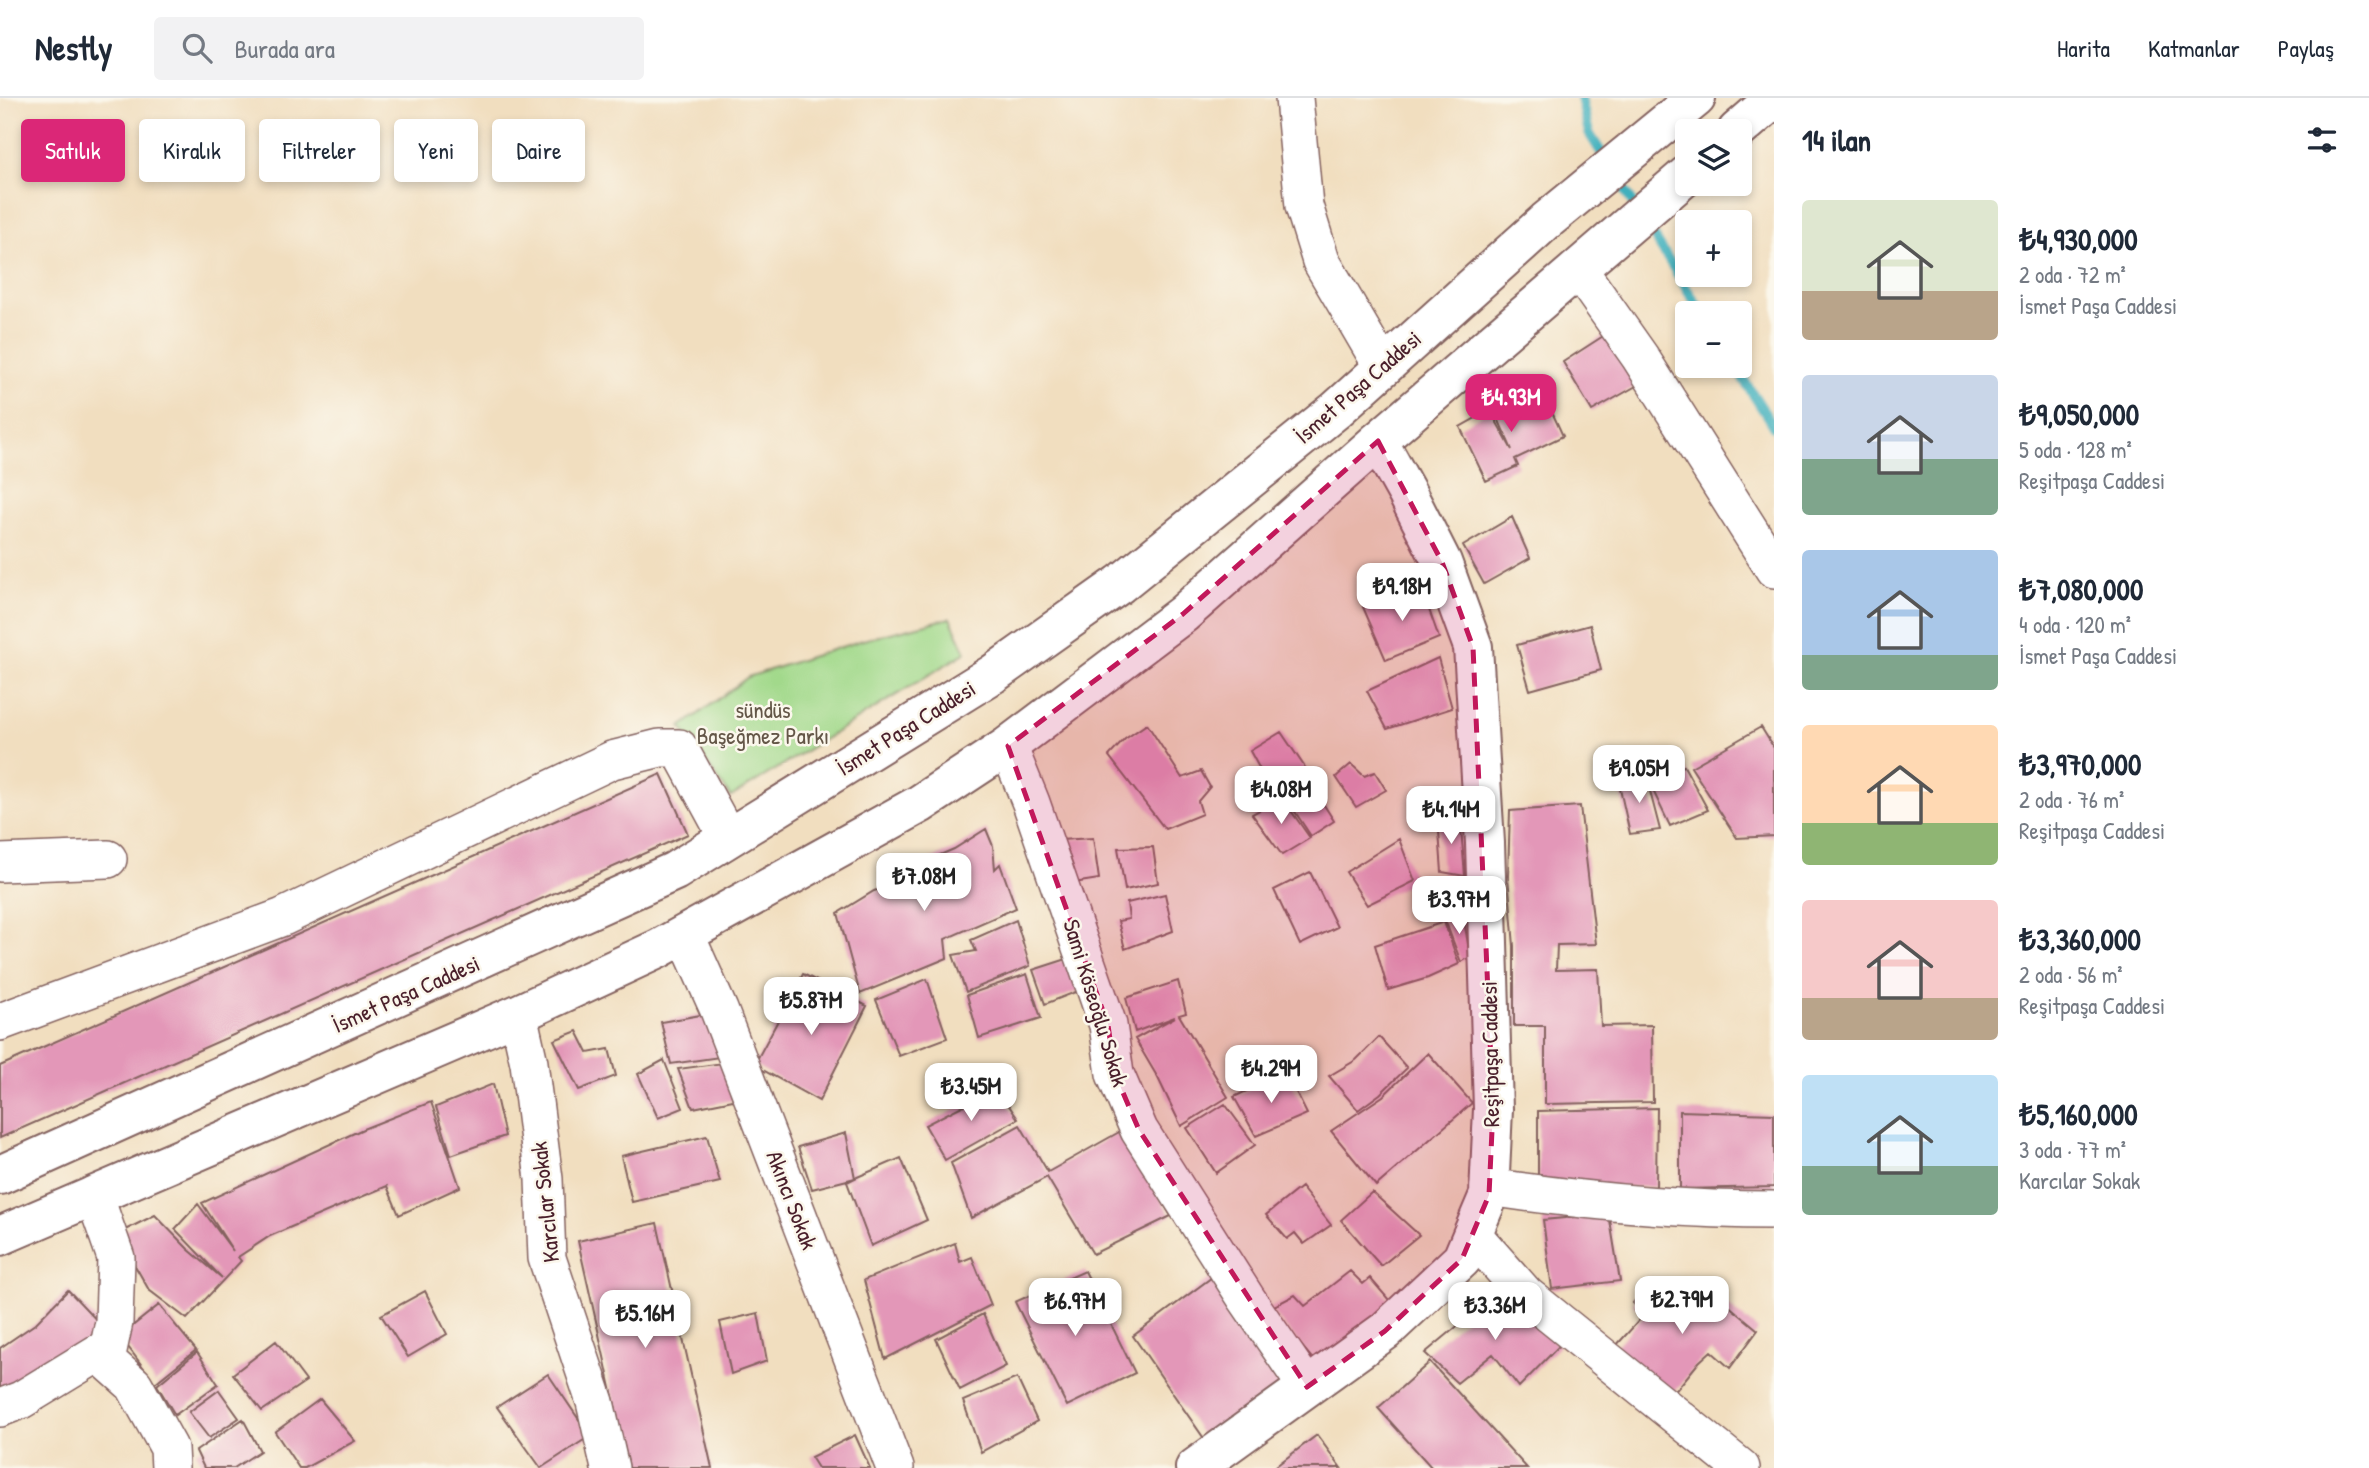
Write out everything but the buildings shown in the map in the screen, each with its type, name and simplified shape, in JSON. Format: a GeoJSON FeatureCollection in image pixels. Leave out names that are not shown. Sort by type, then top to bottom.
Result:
{"type":"FeatureCollection","features":[{"type":"Feature","properties":{"kind":"main road","name":"İsmet Paşa Caddesi"},"geometry":{"type":"LineString","coordinates":[[0,1175],[663,877],[993,674],[1120,584],[1336,410],[1546,221],[1696,98]]}},
{"type":"Feature","properties":{"kind":"main road"},"geometry":{"type":"LineString","coordinates":[[1751,119],[1772,101]]}},
{"type":"Feature","properties":{"kind":"main road"},"geometry":{"type":"LineString","coordinates":[[0,1236],[518,1014],[685,934],[920,804],[1008,746],[1184,614],[1378,441],[1675,185]]}},
{"type":"Feature","properties":{"kind":"main road","name":"Reşitpaşa Caddesi"},"geometry":{"type":"LineString","coordinates":[[1195,1468],[1385,1331],[1462,1259],[1489,1195],[1493,1108],[1485,843],[1473,647],[1442,562],[1378,441]]}},
{"type":"Feature","properties":{"kind":"street"},"geometry":{"type":"LineString","coordinates":[[1294,98],[1304,206],[1321,261],[1383,367]]}},
{"type":"Feature","properties":{"kind":"street"},"geometry":{"type":"LineString","coordinates":[[1583,265],[1774,569]]}},
{"type":"Feature","properties":{"kind":"street","name":"Sami Köseoğlu Sokak"},"geometry":{"type":"LineString","coordinates":[[1008,746],[1031,803],[1108,1025],[1115,1074],[1139,1130],[1245,1298],[1307,1387]]}},
{"type":"Feature","properties":{"kind":"street"},"geometry":{"type":"LineString","coordinates":[[0,1022],[283,917],[612,760],[660,748],[679,748],[728,838]]}},
{"type":"Feature","properties":{"kind":"street"},"geometry":{"type":"LineString","coordinates":[[0,863],[108,859]]}},
{"type":"Feature","properties":{"kind":"street","name":"Akıncı Sokak"},"geometry":{"type":"LineString","coordinates":[[685,934],[719,1010],[895,1468]]}},
{"type":"Feature","properties":{"kind":"street","name":"Karcılar Sokak"},"geometry":{"type":"LineString","coordinates":[[518,1014],[529,1063],[544,1179],[547,1258],[594,1402],[610,1468]]}},
{"type":"Feature","properties":{"kind":"street"},"geometry":{"type":"LineString","coordinates":[[1489,1187],[1562,1198],[1714,1210],[1774,1210]]}},
{"type":"Feature","properties":{"kind":"street"},"geometry":{"type":"LineString","coordinates":[[94,1195],[116,1258],[115,1312],[106,1360]]}},
{"type":"Feature","properties":{"kind":"street"},"geometry":{"type":"LineString","coordinates":[[1472,1234],[1526,1295],[1741,1468]]}},
{"type":"Feature","properties":{"kind":"street"},"geometry":{"type":"LineString","coordinates":[[0,1408],[21,1400],[98,1353],[134,1385],[169,1448],[170,1468]]}},
{"type":"Feature","properties":{"kind":"highlighted area"},"geometry":{"type":"Polygon","coordinates":[[[1378,441],[1442,562],[1473,647],[1493,1109],[1489,1195],[1462,1259],[1385,1331],[1307,1387],[1139,1130],[1115,1074],[1108,1025],[1008,746],[1183,614],[1378,441]]]}},
{"type":"Feature","properties":{"kind":"green space","name":"sündüs Başeğmez Parkı"},"geometry":{"type":"Polygon","coordinates":[[[950,618],[966,652],[731,797],[681,727],[748,677],[863,640],[950,618]]]}},
{"type":"Feature","properties":{"kind":"waterway"},"geometry":{"type":"LineString","coordinates":[[1581,98],[1589,133],[1694,301]]}},
{"type":"Feature","properties":{"kind":"waterway"},"geometry":{"type":"LineString","coordinates":[[1743,378],[1774,427]]}}]}
